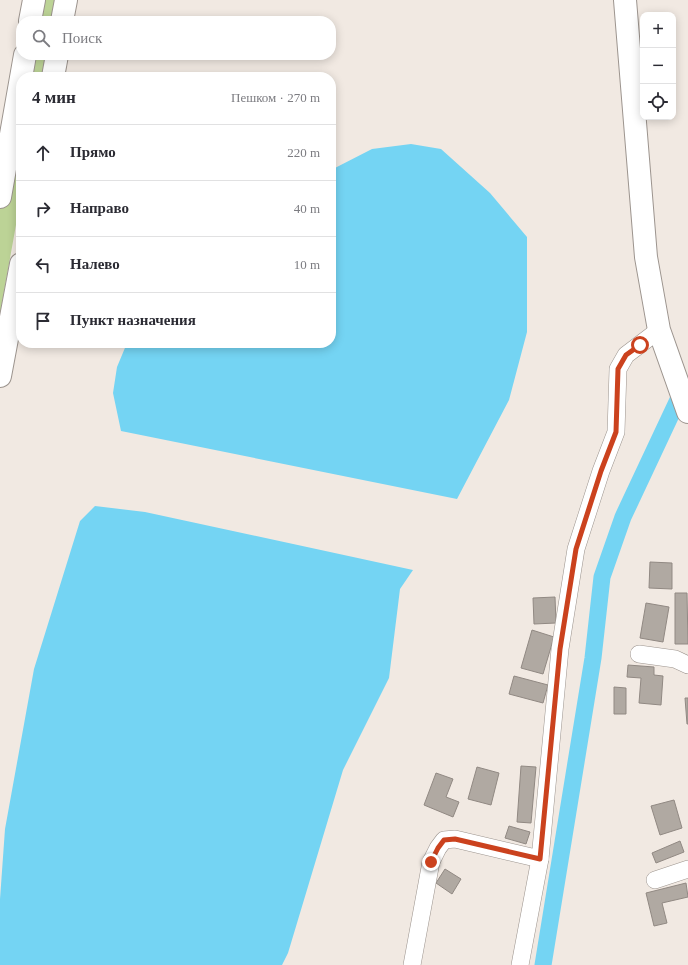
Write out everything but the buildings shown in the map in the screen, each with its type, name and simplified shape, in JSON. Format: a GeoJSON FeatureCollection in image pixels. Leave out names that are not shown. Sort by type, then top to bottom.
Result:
{"type":"FeatureCollection","features":[{"type":"Feature","properties":{"kind":"main road"},"geometry":{"type":"LineString","coordinates":[[31,16],[34,0]]}},
{"type":"Feature","properties":{"kind":"main road"},"geometry":{"type":"LineString","coordinates":[[63,16],[66,0]]}},
{"type":"Feature","properties":{"kind":"main road"},"geometry":{"type":"LineString","coordinates":[[625,0],[646,257],[659,330],[666,355],[688,412]]}},
{"type":"Feature","properties":{"kind":"main road"},"geometry":{"type":"LineString","coordinates":[[22,72],[24,60]]}},
{"type":"Feature","properties":{"kind":"main road"},"geometry":{"type":"LineString","coordinates":[[54,72],[56,60]]}},
{"type":"Feature","properties":{"kind":"main road"},"geometry":{"type":"LineString","coordinates":[[0,197],[16,106]]}},
{"type":"Feature","properties":{"kind":"main road"},"geometry":{"type":"LineString","coordinates":[[0,376],[16,291]]}},
{"type":"Feature","properties":{"kind":"street"},"geometry":{"type":"LineString","coordinates":[[520,965],[540,859],[560,649],[576,549],[601,471],[616,432],[618,369],[626,355],[659,330]]}},
{"type":"Feature","properties":{"kind":"street"},"geometry":{"type":"LineString","coordinates":[[640,654],[675,659],[688,665]]}},
{"type":"Feature","properties":{"kind":"street"},"geometry":{"type":"LineString","coordinates":[[412,965],[431,862],[444,840],[455,839],[540,859]]}},
{"type":"Feature","properties":{"kind":"street"},"geometry":{"type":"LineString","coordinates":[[655,880],[688,869]]}},
{"type":"Feature","properties":{"kind":"green space"},"geometry":{"type":"Polygon","coordinates":[[[30,0],[56,0],[54,16],[27,16],[30,0]]]}},
{"type":"Feature","properties":{"kind":"green space"},"geometry":{"type":"Polygon","coordinates":[[[20,60],[46,60],[44,72],[18,72],[20,60]]]}},
{"type":"Feature","properties":{"kind":"green space"},"geometry":{"type":"Polygon","coordinates":[[[16,86],[16,225],[0,314],[0,185],[16,86]]]}},
{"type":"Feature","properties":{"kind":"water"},"geometry":{"type":"Polygon","coordinates":[[[411,144],[441,149],[490,193],[527,237],[527,332],[509,400],[457,499],[121,431],[113,393],[117,367],[125,348],[336,348],[336,167],[372,149],[411,144]]]}},
{"type":"Feature","properties":{"kind":"water"},"geometry":{"type":"Polygon","coordinates":[[[95,506],[145,512],[413,570],[400,589],[389,678],[343,770],[288,953],[282,965],[0,965],[0,899],[5,829],[34,669],[80,521],[95,506]]]}},
{"type":"Feature","properties":{"kind":"waterway"},"geometry":{"type":"LineString","coordinates":[[543,965],[593,658],[602,577],[623,517],[684,387]]}},
{"type":"Feature","properties":{"kind":"route"},"geometry":{"type":"LineString","coordinates":[[431,862],[444,840],[455,839],[540,859],[560,649],[576,549],[601,471],[616,432],[618,369],[626,355],[640,345]]}}]}
